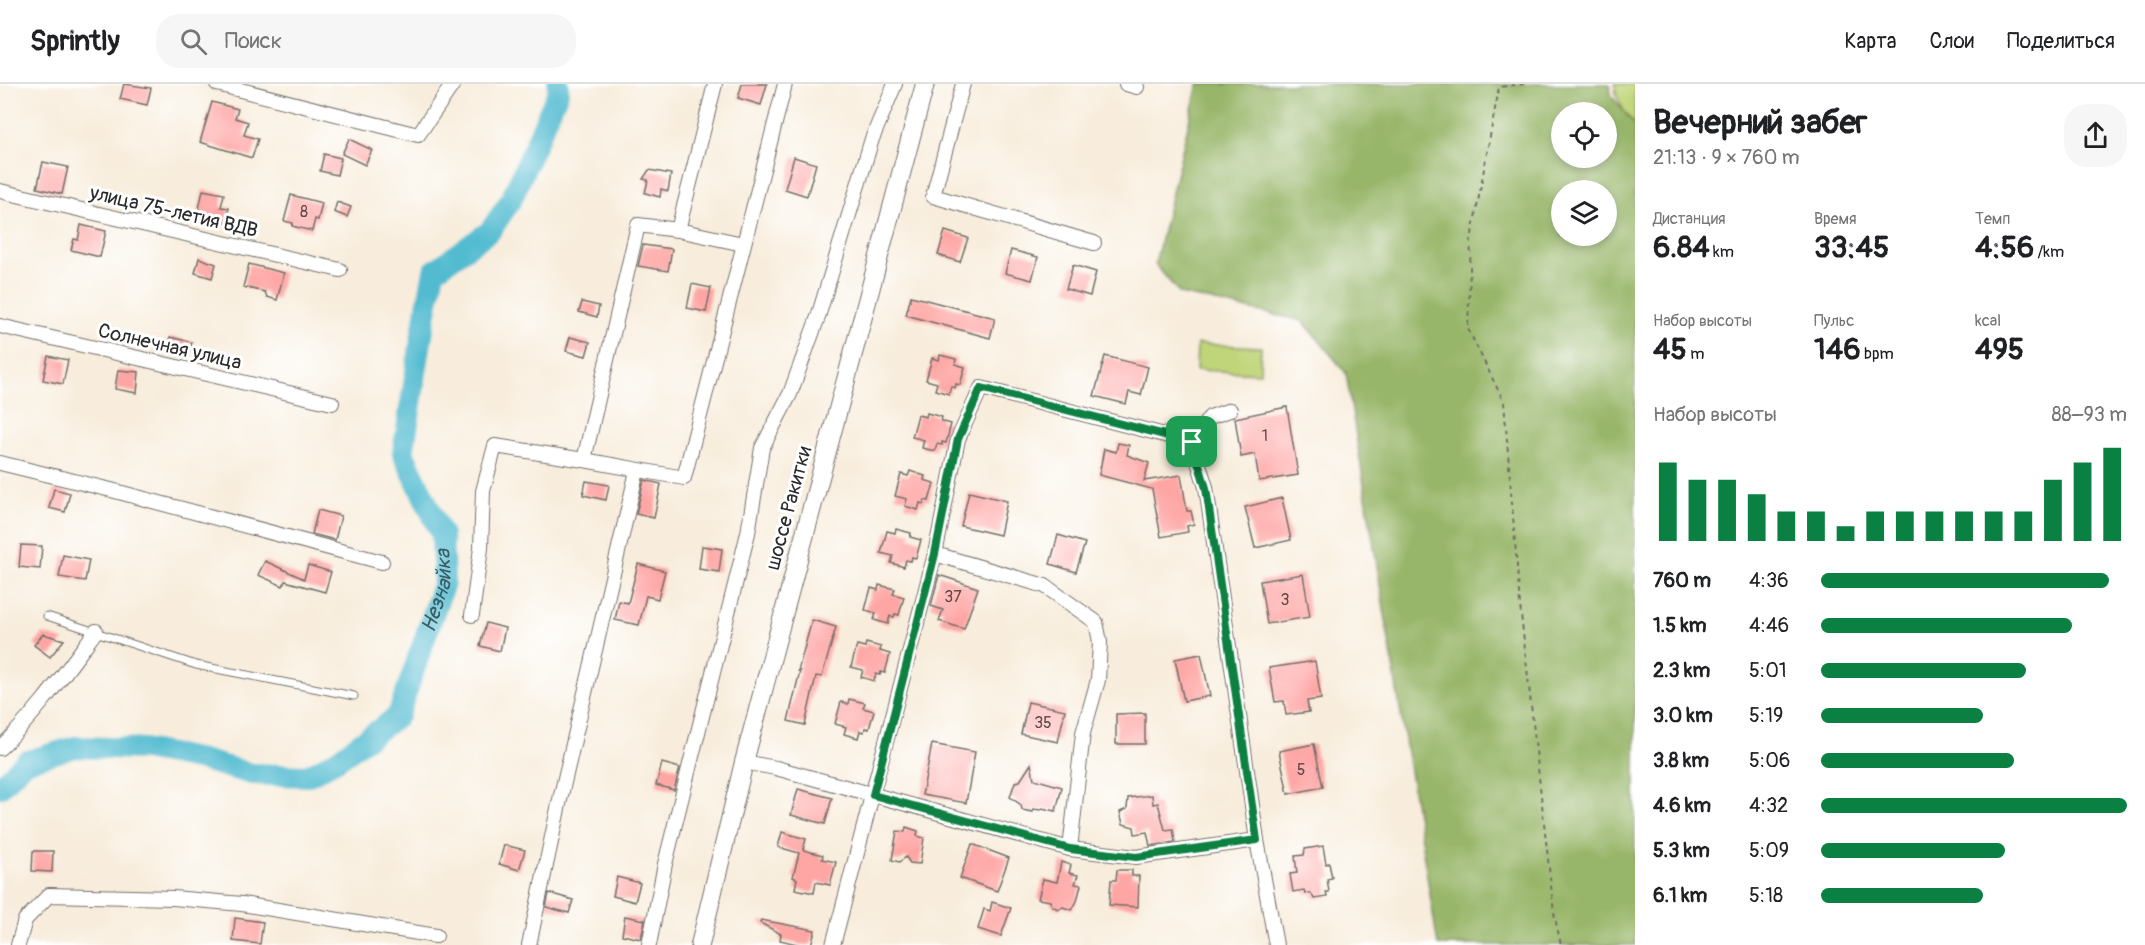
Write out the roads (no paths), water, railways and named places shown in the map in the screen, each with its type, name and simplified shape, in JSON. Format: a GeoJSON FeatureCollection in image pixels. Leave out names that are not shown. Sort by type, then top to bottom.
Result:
{"type":"FeatureCollection","features":[{"type":"Feature","properties":{"kind":"main road","name":"шоссе Ракитки"},"geometry":{"type":"LineString","coordinates":[[700,945],[744,762],[925,84]]}},
{"type":"Feature","properties":{"kind":"street"},"geometry":{"type":"LineString","coordinates":[[217,84],[418,135],[453,84]]}},
{"type":"Feature","properties":{"kind":"street"},"geometry":{"type":"LineString","coordinates":[[678,230],[715,84]]}},
{"type":"Feature","properties":{"kind":"street"},"geometry":{"type":"LineString","coordinates":[[472,615],[482,548],[483,491],[495,446],[684,478],[785,84]]}},
{"type":"Feature","properties":{"kind":"street"},"geometry":{"type":"LineString","coordinates":[[649,945],[665,864],[748,533],[762,448],[790,394],[818,317],[872,140],[895,84]]}},
{"type":"Feature","properties":{"kind":"street"},"geometry":{"type":"LineString","coordinates":[[963,84],[933,196],[1094,243]]}},
{"type":"Feature","properties":{"kind":"street","name":"улица 75-летия ВДВ"},"geometry":{"type":"LineString","coordinates":[[0,191],[340,270]]}},
{"type":"Feature","properties":{"kind":"street"},"geometry":{"type":"LineString","coordinates":[[584,460],[638,225],[678,230],[743,244]]}},
{"type":"Feature","properties":{"kind":"street","name":"Солнечная улица"},"geometry":{"type":"LineString","coordinates":[[0,326],[332,403]]}},
{"type":"Feature","properties":{"kind":"street"},"geometry":{"type":"LineString","coordinates":[[833,945],[935,554],[958,439],[981,388],[1192,442]]}},
{"type":"Feature","properties":{"kind":"street"},"geometry":{"type":"LineString","coordinates":[[1192,442],[1210,417],[1230,410]]}},
{"type":"Feature","properties":{"kind":"street"},"geometry":{"type":"LineString","coordinates":[[1192,442],[1206,488],[1257,840],[1276,945]]}},
{"type":"Feature","properties":{"kind":"street"},"geometry":{"type":"LineString","coordinates":[[0,463],[382,562]]}},
{"type":"Feature","properties":{"kind":"street"},"geometry":{"type":"LineString","coordinates":[[529,945],[559,804],[638,471]]}},
{"type":"Feature","properties":{"kind":"street"},"geometry":{"type":"LineString","coordinates":[[935,554],[1045,586],[1096,622],[1100,642],[1098,680],[1083,733],[1070,849]]}},
{"type":"Feature","properties":{"kind":"street"},"geometry":{"type":"LineString","coordinates":[[0,748],[46,698],[96,631]]}},
{"type":"Feature","properties":{"kind":"street"},"geometry":{"type":"LineString","coordinates":[[744,762],[776,768],[1070,849],[1136,857],[1257,840]]}},
{"type":"Feature","properties":{"kind":"street"},"geometry":{"type":"LineString","coordinates":[[18,945],[25,920],[49,895],[173,898],[242,904],[436,936]]}},
{"type":"Feature","properties":{"kind":"lane"},"geometry":{"type":"LineString","coordinates":[[47,616],[196,665],[354,696]]}},
{"type":"Feature","properties":{"kind":"waterway","name":"Незнайка"},"geometry":{"type":"LineString","coordinates":[[0,787],[25,762],[75,747],[144,749],[202,760],[252,774],[307,776],[337,760],[398,716],[444,583],[442,535],[403,453],[434,271],[490,231],[511,200],[558,92],[558,84]]}}]}
